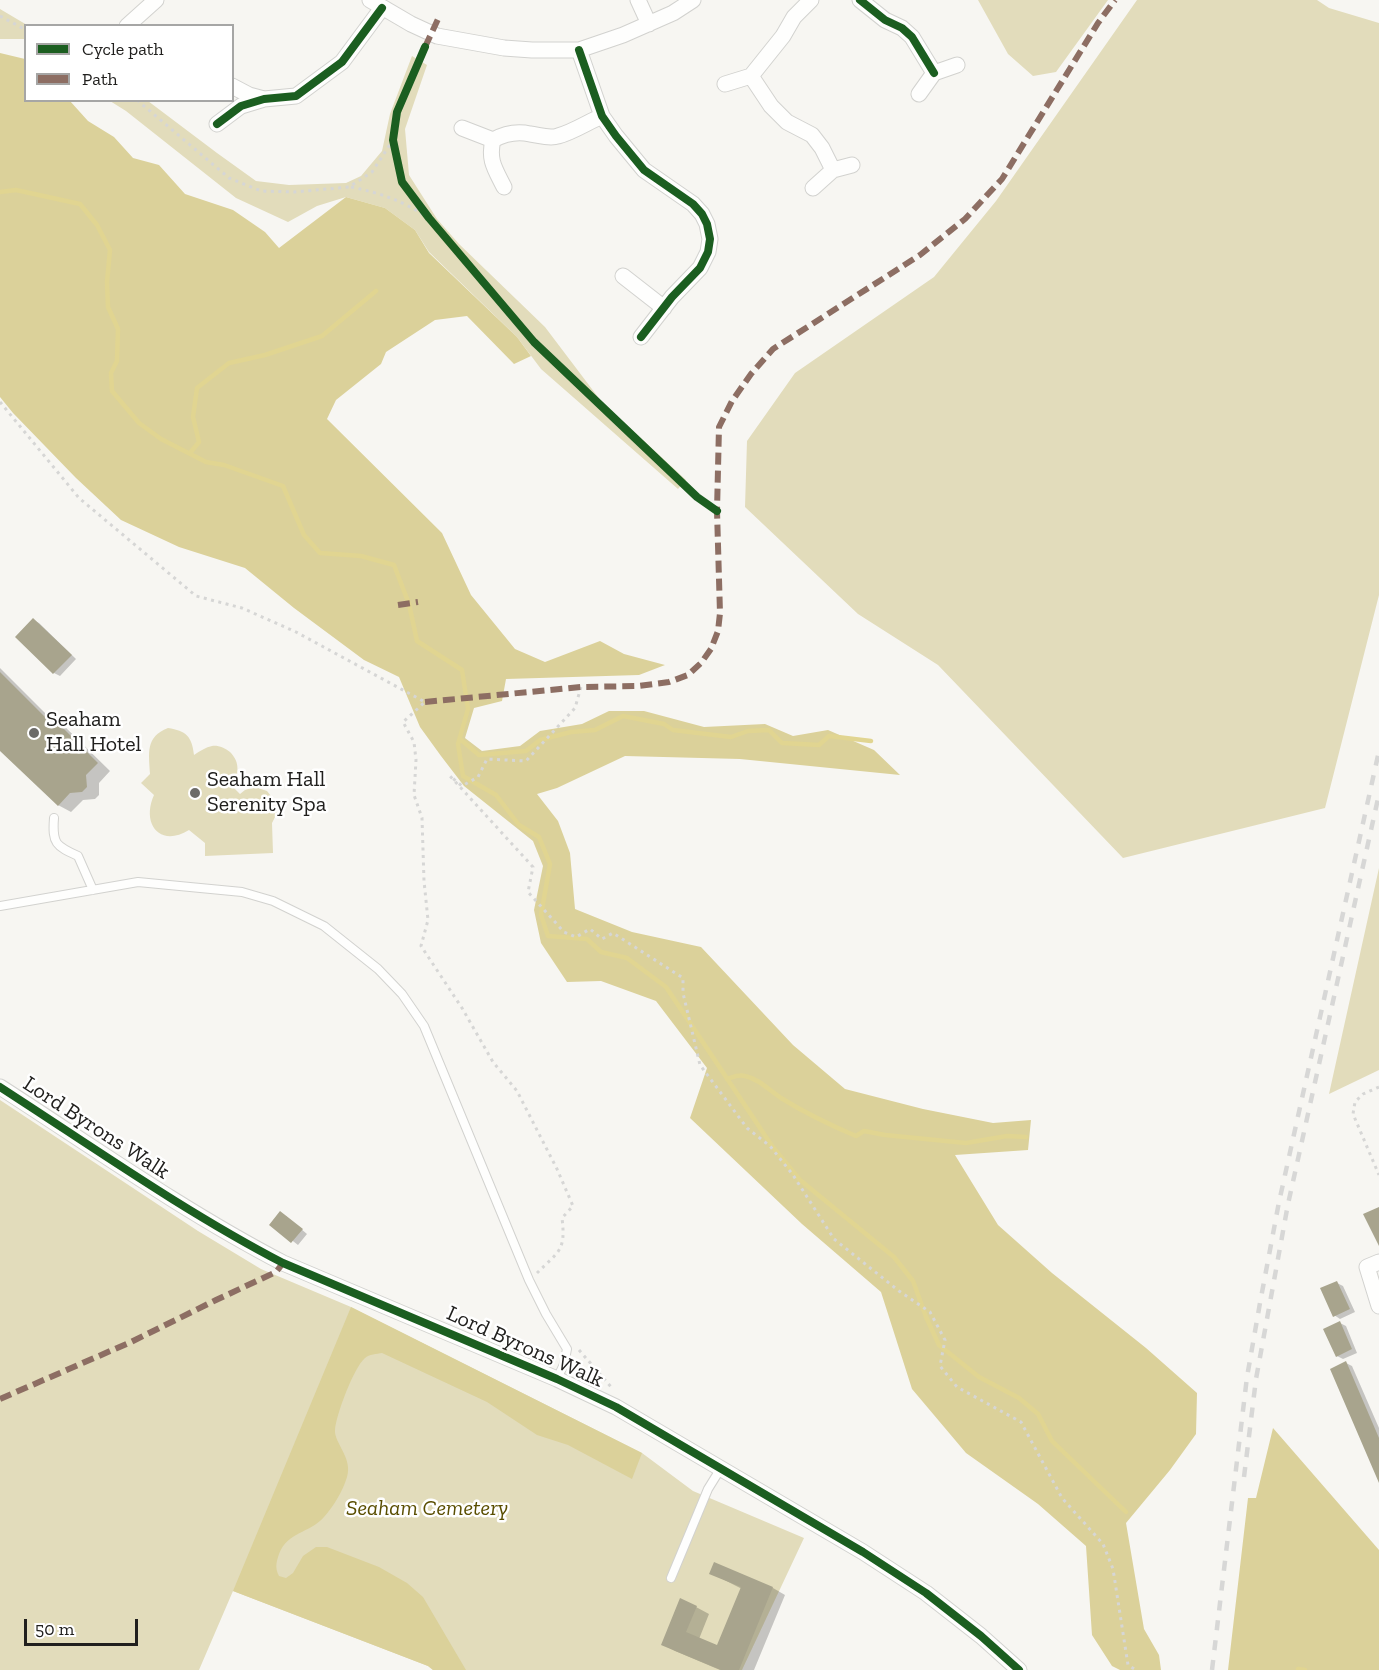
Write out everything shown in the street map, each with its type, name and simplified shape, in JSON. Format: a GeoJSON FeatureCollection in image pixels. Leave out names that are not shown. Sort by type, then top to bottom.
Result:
{"type":"FeatureCollection","features":[{"type":"Feature","properties":{"kind":"street"},"geometry":{"type":"LineString","coordinates":[[129,24],[156,0]]}},
{"type":"Feature","properties":{"kind":"street"},"geometry":{"type":"LineString","coordinates":[[638,0],[650,24]]}},
{"type":"Feature","properties":{"kind":"street"},"geometry":{"type":"LineString","coordinates":[[217,124],[241,106],[264,99],[296,96],[342,62],[376,4],[437,36],[504,48],[579,50],[650,24],[693,0]]}},
{"type":"Feature","properties":{"kind":"street"},"geometry":{"type":"LineString","coordinates":[[860,0],[885,20],[902,28],[912,38],[934,74]]}},
{"type":"Feature","properties":{"kind":"street"},"geometry":{"type":"LineString","coordinates":[[725,84],[751,76],[783,36],[802,3]]}},
{"type":"Feature","properties":{"kind":"street"},"geometry":{"type":"LineString","coordinates":[[579,50],[602,116],[616,136],[644,170],[693,204],[707,224],[710,239],[708,252],[700,268],[672,297],[641,337]]}},
{"type":"Feature","properties":{"kind":"street"},"geometry":{"type":"LineString","coordinates":[[919,94],[934,74],[957,65]]}},
{"type":"Feature","properties":{"kind":"street"},"geometry":{"type":"LineString","coordinates":[[751,76],[771,106],[787,122],[812,135],[822,148],[833,170]]}},
{"type":"Feature","properties":{"kind":"street"},"geometry":{"type":"LineString","coordinates":[[234,87],[249,95],[264,99]]}},
{"type":"Feature","properties":{"kind":"street"},"geometry":{"type":"LineString","coordinates":[[504,187],[491,161],[493,140],[512,133],[557,136],[602,116]]}},
{"type":"Feature","properties":{"kind":"street"},"geometry":{"type":"LineString","coordinates":[[462,128],[493,140]]}},
{"type":"Feature","properties":{"kind":"street"},"geometry":{"type":"LineString","coordinates":[[813,188],[833,170],[852,165]]}},
{"type":"Feature","properties":{"kind":"street"},"geometry":{"type":"LineString","coordinates":[[623,276],[664,308]]}},
{"type":"Feature","properties":{"kind":"street","name":"Lord Byrons Walk"},"geometry":{"type":"LineString","coordinates":[[0,1087],[248,1245],[283,1263],[557,1379],[616,1407],[863,1552],[926,1593],[981,1636],[1018,1670]]}},
{"type":"Feature","properties":{"kind":"street"},"geometry":{"type":"LineString","coordinates":[[1379,1262],[1367,1267],[1379,1306]]}},
{"type":"Feature","properties":{"kind":"lane"},"geometry":{"type":"LineString","coordinates":[[54,818],[55,841],[63,849],[78,856],[93,890]]}},
{"type":"Feature","properties":{"kind":"lane"},"geometry":{"type":"LineString","coordinates":[[0,906],[138,882],[242,892],[273,901],[324,926],[378,969],[402,994],[424,1026],[529,1280],[567,1349],[564,1364],[557,1379]]}},
{"type":"Feature","properties":{"kind":"lane"},"geometry":{"type":"LineString","coordinates":[[671,1578],[708,1489],[721,1468]]}},
{"type":"Feature","properties":{"kind":"path"},"geometry":{"type":"LineString","coordinates":[[0,16],[24,29]]}},
{"type":"Feature","properties":{"kind":"path"},"geometry":{"type":"LineString","coordinates":[[139,102],[229,178],[261,190],[294,192],[349,187],[381,194],[406,204],[429,218]]}},
{"type":"Feature","properties":{"kind":"path"},"geometry":{"type":"LineString","coordinates":[[394,131],[395,151]]}},
{"type":"Feature","properties":{"kind":"path"},"geometry":{"type":"LineString","coordinates":[[349,187],[372,172],[393,140]]}},
{"type":"Feature","properties":{"kind":"path"},"geometry":{"type":"LineString","coordinates":[[416,200],[436,226]]}},
{"type":"Feature","properties":{"kind":"path"},"geometry":{"type":"LineString","coordinates":[[0,402],[79,498],[196,596],[242,608],[296,632],[425,702],[403,722],[414,742],[416,760],[414,795],[422,818],[428,920],[421,946],[462,1008],[493,1062],[517,1091],[557,1168],[573,1206],[562,1218],[564,1236],[561,1249],[535,1275]]}},
{"type":"Feature","properties":{"kind":"path"},"geometry":{"type":"LineString","coordinates":[[581,687],[575,708],[526,761],[487,759],[478,777],[462,786],[450,776],[533,867],[528,892],[564,932],[576,937],[590,928],[602,939],[613,933],[683,978],[683,993],[700,1065],[747,1128],[770,1146],[793,1175],[834,1239],[899,1291],[930,1312],[945,1340],[940,1366],[957,1387],[1021,1422],[1062,1498],[1102,1544],[1113,1569],[1128,1665],[1136,1670]]}},
{"type":"Feature","properties":{"kind":"path"},"geometry":{"type":"LineString","coordinates":[[1379,1087],[1363,1094],[1355,1101],[1353,1114],[1379,1175]]}},
{"type":"Feature","properties":{"kind":"path"},"geometry":{"type":"LineString","coordinates":[[577,1348],[615,1392],[616,1407]]}},
{"type":"Feature","properties":{"kind":"green space"},"geometry":{"type":"Polygon","coordinates":[[[978,0],[1108,0],[1056,72],[1033,76],[1008,54],[978,0]]]}},
{"type":"Feature","properties":{"kind":"green space"},"geometry":{"type":"Polygon","coordinates":[[[1137,0],[1317,0],[1329,8],[1379,23],[1379,595],[1325,808],[1123,858],[938,665],[858,614],[745,507],[747,441],[795,373],[934,277],[996,201],[1137,0]]]}},
{"type":"Feature","properties":{"kind":"green space"},"geometry":{"type":"Polygon","coordinates":[[[0,9],[25,24],[24,39],[0,39],[0,9]]]}},
{"type":"Feature","properties":{"kind":"green space"},"geometry":{"type":"Polygon","coordinates":[[[412,56],[427,65],[405,129],[409,175],[437,219],[459,244],[545,327],[601,401],[686,480],[678,489],[541,369],[517,337],[429,252],[415,230],[385,208],[346,197],[317,206],[288,222],[236,198],[112,102],[149,102],[256,181],[289,185],[346,183],[361,176],[382,151],[390,114],[412,56]]]}},
{"type":"Feature","properties":{"kind":"green space","name":"Seaham Hall Serenity Spa"},"geometry":{"type":"Polygon","coordinates":[[[168,728],[184,733],[190,739],[194,755],[205,748],[214,746],[230,752],[236,760],[238,769],[233,787],[240,794],[255,787],[267,791],[275,801],[277,813],[272,823],[273,853],[205,856],[205,843],[189,830],[179,835],[169,836],[156,830],[150,815],[154,795],[141,783],[150,774],[149,753],[152,741],[155,736],[168,728]]]}},
{"type":"Feature","properties":{"kind":"green space"},"geometry":{"type":"Polygon","coordinates":[[[1379,868],[1379,1070],[1329,1094],[1379,868]]]}},
{"type":"Feature","properties":{"kind":"green space","name":"Seaham Cemetery"},"geometry":{"type":"Polygon","coordinates":[[[0,1100],[198,1231],[261,1269],[351,1307],[642,1453],[693,1491],[804,1538],[742,1670],[433,1670],[428,1666],[233,1591],[199,1670],[0,1670],[0,1100]]]}},
{"type":"Feature","properties":{"kind":"shaded area"},"geometry":{"type":"Polygon","coordinates":[[[0,53],[24,59],[24,102],[71,102],[88,121],[114,137],[133,158],[159,165],[185,194],[233,210],[265,232],[279,248],[346,197],[385,208],[415,230],[429,253],[517,337],[531,356],[514,364],[467,316],[435,320],[386,352],[381,364],[336,400],[327,419],[442,533],[471,595],[515,649],[545,662],[600,641],[624,654],[665,665],[639,675],[506,679],[502,701],[474,708],[465,738],[482,751],[520,746],[540,731],[582,724],[609,711],[644,711],[704,727],[765,724],[793,736],[828,730],[874,750],[900,775],[740,759],[625,756],[557,788],[537,794],[558,821],[570,853],[575,909],[632,932],[701,947],[793,1045],[845,1089],[923,1109],[993,1123],[1031,1120],[1028,1150],[955,1155],[998,1225],[1052,1273],[1146,1348],[1197,1393],[1196,1434],[1170,1470],[1126,1523],[1144,1629],[1159,1655],[1161,1670],[1120,1670],[1112,1666],[1092,1635],[1086,1546],[1038,1504],[966,1453],[912,1389],[881,1292],[802,1224],[690,1118],[707,1068],[656,1001],[601,981],[567,982],[541,943],[534,910],[543,866],[533,841],[464,786],[420,727],[399,677],[364,660],[245,568],[179,547],[121,520],[76,478],[0,397],[0,53]]]}},
{"type":"Feature","properties":{"kind":"shaded area"},"geometry":{"type":"Polygon","coordinates":[[[351,1307],[642,1453],[632,1479],[568,1445],[537,1435],[487,1402],[382,1353],[365,1358],[346,1392],[335,1430],[335,1435],[348,1463],[345,1482],[324,1517],[312,1527],[293,1537],[283,1547],[276,1568],[279,1576],[286,1578],[293,1573],[303,1556],[316,1547],[327,1547],[379,1567],[407,1583],[423,1597],[466,1670],[433,1670],[428,1666],[233,1591],[351,1307]]]}},
{"type":"Feature","properties":{"kind":"shaded area"},"geometry":{"type":"Polygon","coordinates":[[[1273,1428],[1379,1550],[1379,1670],[1228,1670],[1248,1498],[1256,1498],[1273,1428]]]}},
{"type":"Feature","properties":{"kind":"building"},"geometry":{"type":"Polygon","coordinates":[[[33,618],[72,655],[53,674],[15,637],[33,618]]]}},
{"type":"Feature","properties":{"kind":"building","name":"Seaham Hall Hotel"},"geometry":{"type":"Polygon","coordinates":[[[0,672],[44,716],[47,712],[98,763],[86,775],[87,787],[82,792],[70,793],[58,806],[0,751],[0,672]]]}},
{"type":"Feature","properties":{"kind":"building"},"geometry":{"type":"Polygon","coordinates":[[[1379,1207],[1379,1246],[1363,1214],[1379,1207]]]}},
{"type":"Feature","properties":{"kind":"building"},"geometry":{"type":"Polygon","coordinates":[[[280,1211],[303,1229],[291,1243],[269,1225],[280,1211]]]}},
{"type":"Feature","properties":{"kind":"building"},"geometry":{"type":"Polygon","coordinates":[[[1337,1281],[1350,1309],[1333,1317],[1320,1288],[1337,1281]]]}},
{"type":"Feature","properties":{"kind":"building"},"geometry":{"type":"Polygon","coordinates":[[[1340,1321],[1352,1349],[1336,1357],[1323,1329],[1340,1321]]]}},
{"type":"Feature","properties":{"kind":"building"},"geometry":{"type":"Polygon","coordinates":[[[1346,1361],[1379,1438],[1379,1483],[1330,1369],[1346,1361]]]}},
{"type":"Feature","properties":{"kind":"building"},"geometry":{"type":"Polygon","coordinates":[[[714,1562],[773,1587],[739,1670],[721,1670],[661,1645],[680,1598],[697,1606],[686,1632],[717,1645],[741,1587],[709,1574],[714,1562]]]}},
{"type":"Feature","properties":{"kind":"waterway"},"geometry":{"type":"LineString","coordinates":[[0,192],[16,190],[80,204],[97,225],[110,250],[107,282],[108,307],[118,329],[117,361],[111,373],[112,391],[139,423],[161,439],[206,462],[224,465],[283,486],[304,535],[320,553],[361,556],[394,565],[409,604],[417,641],[462,670],[468,709],[458,744],[463,776],[496,795],[519,825],[539,837],[550,864],[541,915],[548,936],[587,939],[601,952],[627,958],[666,987],[772,1146],[800,1180],[894,1257],[913,1281],[939,1345],[979,1377],[1019,1398],[1038,1414],[1052,1441],[1126,1512]]}},
{"type":"Feature","properties":{"kind":"waterway"},"geometry":{"type":"LineString","coordinates":[[190,453],[199,442],[193,417],[197,388],[229,363],[265,355],[322,336],[376,291]]}},
{"type":"Feature","properties":{"kind":"waterway"},"geometry":{"type":"LineString","coordinates":[[460,739],[479,755],[526,751],[540,740],[571,732],[595,730],[623,716],[664,724],[673,730],[731,737],[748,731],[769,730],[782,743],[819,745],[829,736],[871,741]]}},
{"type":"Feature","properties":{"kind":"waterway"},"geometry":{"type":"LineString","coordinates":[[727,1079],[740,1075],[755,1080],[799,1109],[856,1136],[864,1131],[966,1143],[1007,1136],[1026,1137]]}},
{"type":"Feature","properties":{"kind":"waterway"},"geometry":{"type":"LineString","coordinates":[[1298,1669],[1305,1670]]}},
{"type":"Feature","properties":{"kind":"railway"},"geometry":{"type":"LineString","coordinates":[[1212,1670],[1247,1377],[1260,1303],[1279,1202],[1379,751]]}},
{"type":"Feature","properties":{"kind":"railway"},"geometry":{"type":"LineString","coordinates":[[1244,1477],[1256,1379],[1288,1204],[1379,794]]}},
{"type":"Feature","properties":{"kind":"marked path"},"geometry":{"type":"LineString","coordinates":[[425,702],[581,687],[638,686],[669,682],[688,675],[701,663],[711,649],[718,631],[720,613],[717,511],[719,427],[732,401],[773,349],[920,255],[965,219],[1002,179],[1098,23],[1115,0]]}},
{"type":"Feature","properties":{"kind":"marked path"},"geometry":{"type":"LineString","coordinates":[[425,47],[439,17]]}},
{"type":"Feature","properties":{"kind":"marked path"},"geometry":{"type":"LineString","coordinates":[[398,605],[418,602]]}},
{"type":"Feature","properties":{"kind":"marked path"},"geometry":{"type":"LineString","coordinates":[[0,1399],[131,1342],[276,1272],[283,1263]]}},
{"type":"Feature","properties":{"kind":"cycle path"},"geometry":{"type":"LineString","coordinates":[[860,0],[885,20],[902,28],[912,37],[934,73]]}},
{"type":"Feature","properties":{"kind":"cycle path"},"geometry":{"type":"LineString","coordinates":[[217,124],[241,106],[264,99],[296,96],[342,62],[382,8]]}},
{"type":"Feature","properties":{"kind":"cycle path"},"geometry":{"type":"LineString","coordinates":[[425,47],[397,112],[393,140],[402,182],[429,218],[534,342],[697,497],[717,511]]}},
{"type":"Feature","properties":{"kind":"cycle path"},"geometry":{"type":"LineString","coordinates":[[579,50],[602,116],[616,136],[644,170],[693,204],[707,224],[710,239],[708,252],[700,268],[672,297],[641,337]]}},
{"type":"Feature","properties":{"kind":"cycle path"},"geometry":{"type":"LineString","coordinates":[[0,1087],[175,1201],[283,1263],[557,1379],[616,1407],[863,1552],[926,1593],[981,1636],[1019,1670]]}},
{"type":"Feature","properties":{"kind":"place","name":"Seaham Hall Hotel"},"geometry":{"type":"Point","coordinates":[34,733]}},
{"type":"Feature","properties":{"kind":"place","name":"Seaham Hall Serenity Spa"},"geometry":{"type":"Point","coordinates":[195,793]}}]}
